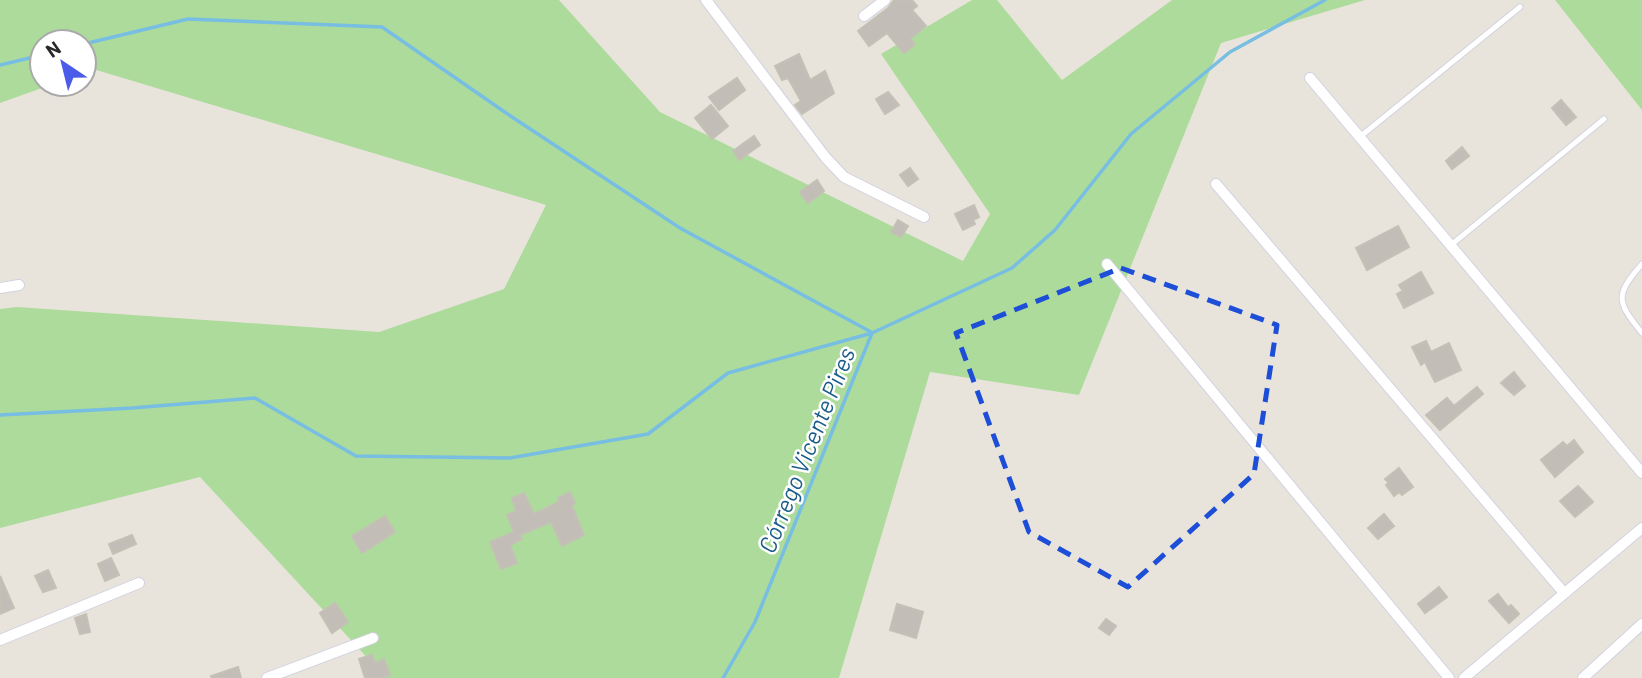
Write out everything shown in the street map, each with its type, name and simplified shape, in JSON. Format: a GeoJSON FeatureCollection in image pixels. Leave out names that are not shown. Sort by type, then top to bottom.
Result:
{"type":"FeatureCollection","features":[{"type":"Feature","properties":{"kind":"street"},"geometry":{"type":"LineString","coordinates":[[706,0],[826,158],[844,177],[924,218]]}},
{"type":"Feature","properties":{"kind":"street"},"geometry":{"type":"LineString","coordinates":[[864,16],[885,0]]}},
{"type":"Feature","properties":{"kind":"street"},"geometry":{"type":"LineString","coordinates":[[1310,78],[1642,473]]}},
{"type":"Feature","properties":{"kind":"street"},"geometry":{"type":"LineString","coordinates":[[1216,184],[1564,593]]}},
{"type":"Feature","properties":{"kind":"street"},"geometry":{"type":"LineString","coordinates":[[1107,264],[1449,678]]}},
{"type":"Feature","properties":{"kind":"street"},"geometry":{"type":"LineString","coordinates":[[0,288],[19,285]]}},
{"type":"Feature","properties":{"kind":"street"},"geometry":{"type":"LineString","coordinates":[[1464,678],[1642,528]]}},
{"type":"Feature","properties":{"kind":"street"},"geometry":{"type":"LineString","coordinates":[[0,640],[139,583]]}},
{"type":"Feature","properties":{"kind":"street"},"geometry":{"type":"LineString","coordinates":[[1583,678],[1642,624]]}},
{"type":"Feature","properties":{"kind":"street"},"geometry":{"type":"LineString","coordinates":[[267,678],[373,638]]}},
{"type":"Feature","properties":{"kind":"lane"},"geometry":{"type":"LineString","coordinates":[[1361,136],[1520,7]]}},
{"type":"Feature","properties":{"kind":"lane"},"geometry":{"type":"LineString","coordinates":[[1451,245],[1604,119]]}},
{"type":"Feature","properties":{"kind":"lane"},"geometry":{"type":"LineString","coordinates":[[1642,264],[1627,282],[1622,293],[1622,305],[1642,333]]}},
{"type":"Feature","properties":{"kind":"highlighted area"},"geometry":{"type":"Polygon","coordinates":[[[1121,268],[1277,325],[1254,474],[1128,587],[1029,532],[956,333],[1121,268]]]}},
{"type":"Feature","properties":{"kind":"green space"},"geometry":{"type":"Polygon","coordinates":[[[0,0],[559,0],[660,112],[963,261],[990,214],[881,54],[972,0],[997,0],[1062,80],[1172,0],[1365,0],[1221,43],[1079,395],[930,372],[839,678],[386,678],[200,477],[0,528],[0,309],[17,307],[379,332],[504,289],[546,205],[98,71],[98,28],[28,28],[28,93],[0,103],[0,0]]]}},
{"type":"Feature","properties":{"kind":"green space"},"geometry":{"type":"Polygon","coordinates":[[[1555,0],[1642,0],[1642,110],[1555,0]]]}},
{"type":"Feature","properties":{"kind":"building"},"geometry":{"type":"Polygon","coordinates":[[[894,0],[912,0],[917,6],[912,10],[926,26],[910,39],[915,44],[904,53],[887,33],[869,46],[858,31],[888,8],[894,0]]]}},
{"type":"Feature","properties":{"kind":"building"},"geometry":{"type":"Polygon","coordinates":[[[799,54],[810,80],[825,71],[834,93],[802,114],[795,105],[801,101],[788,78],[782,80],[775,66],[799,54]]]}},
{"type":"Feature","properties":{"kind":"building"},"geometry":{"type":"Polygon","coordinates":[[[737,78],[745,90],[719,110],[709,97],[737,78]]]}},
{"type":"Feature","properties":{"kind":"building"},"geometry":{"type":"Polygon","coordinates":[[[888,92],[899,105],[885,114],[876,99],[888,92]]]}},
{"type":"Feature","properties":{"kind":"building"},"geometry":{"type":"Polygon","coordinates":[[[1561,100],[1576,117],[1566,125],[1552,108],[1561,100]]]}},
{"type":"Feature","properties":{"kind":"building"},"geometry":{"type":"Polygon","coordinates":[[[711,105],[728,126],[712,139],[695,118],[711,105]]]}},
{"type":"Feature","properties":{"kind":"building"},"geometry":{"type":"Polygon","coordinates":[[[754,136],[760,145],[739,160],[733,151],[754,136]]]}},
{"type":"Feature","properties":{"kind":"building"},"geometry":{"type":"Polygon","coordinates":[[[1462,147],[1469,156],[1452,169],[1446,161],[1462,147]]]}},
{"type":"Feature","properties":{"kind":"building"},"geometry":{"type":"Polygon","coordinates":[[[910,168],[918,179],[908,186],[900,175],[910,168]]]}},
{"type":"Feature","properties":{"kind":"building"},"geometry":{"type":"Polygon","coordinates":[[[817,180],[824,191],[808,203],[800,192],[817,180]]]}},
{"type":"Feature","properties":{"kind":"building"},"geometry":{"type":"Polygon","coordinates":[[[974,205],[979,217],[973,220],[975,224],[963,230],[955,214],[974,205]]]}},
{"type":"Feature","properties":{"kind":"building"},"geometry":{"type":"Polygon","coordinates":[[[898,220],[908,226],[901,237],[891,232],[898,220]]]}},
{"type":"Feature","properties":{"kind":"building"},"geometry":{"type":"Polygon","coordinates":[[[1398,226],[1409,247],[1367,270],[1356,248],[1398,226]]]}},
{"type":"Feature","properties":{"kind":"building"},"geometry":{"type":"Polygon","coordinates":[[[1421,272],[1433,293],[1404,308],[1397,294],[1403,291],[1399,285],[1421,272]]]}},
{"type":"Feature","properties":{"kind":"building"},"geometry":{"type":"Polygon","coordinates":[[[1426,341],[1431,352],[1449,343],[1461,370],[1435,382],[1425,362],[1421,365],[1412,347],[1426,341]]]}},
{"type":"Feature","properties":{"kind":"building"},"geometry":{"type":"Polygon","coordinates":[[[1514,372],[1525,386],[1514,395],[1501,383],[1514,372]]]}},
{"type":"Feature","properties":{"kind":"building"},"geometry":{"type":"Polygon","coordinates":[[[1477,387],[1483,394],[1440,430],[1426,415],[1447,398],[1454,406],[1477,387]]]}},
{"type":"Feature","properties":{"kind":"building"},"geometry":{"type":"Polygon","coordinates":[[[1574,440],[1583,452],[1555,477],[1541,460],[1563,442],[1567,446],[1574,440]]]}},
{"type":"Feature","properties":{"kind":"building"},"geometry":{"type":"Polygon","coordinates":[[[1399,468],[1413,487],[1402,495],[1399,492],[1394,496],[1385,479],[1399,468]]]}},
{"type":"Feature","properties":{"kind":"building"},"geometry":{"type":"Polygon","coordinates":[[[1578,486],[1593,502],[1575,517],[1560,501],[1578,486]]]}},
{"type":"Feature","properties":{"kind":"building"},"geometry":{"type":"Polygon","coordinates":[[[570,492],[575,503],[572,506],[584,535],[562,546],[551,522],[520,535],[522,539],[510,545],[517,563],[501,569],[490,542],[514,532],[507,515],[516,511],[512,498],[524,493],[534,514],[559,502],[558,498],[570,492]]]}},
{"type":"Feature","properties":{"kind":"building"},"geometry":{"type":"Polygon","coordinates":[[[1384,514],[1394,526],[1378,539],[1368,528],[1384,514]]]}},
{"type":"Feature","properties":{"kind":"building"},"geometry":{"type":"Polygon","coordinates":[[[385,516],[395,532],[362,553],[352,536],[385,516]]]}},
{"type":"Feature","properties":{"kind":"building"},"geometry":{"type":"Polygon","coordinates":[[[132,535],[136,544],[113,554],[109,544],[132,535]]]}},
{"type":"Feature","properties":{"kind":"building"},"geometry":{"type":"Polygon","coordinates":[[[111,558],[119,575],[105,581],[98,564],[111,558]]]}},
{"type":"Feature","properties":{"kind":"building"},"geometry":{"type":"Polygon","coordinates":[[[48,570],[56,588],[43,592],[35,576],[48,570]]]}},
{"type":"Feature","properties":{"kind":"building"},"geometry":{"type":"Polygon","coordinates":[[[0,576],[14,608],[0,614],[0,576]]]}},
{"type":"Feature","properties":{"kind":"building"},"geometry":{"type":"Polygon","coordinates":[[[1439,587],[1447,597],[1425,613],[1418,604],[1439,587]]]}},
{"type":"Feature","properties":{"kind":"building"},"geometry":{"type":"Polygon","coordinates":[[[1498,594],[1508,607],[1511,605],[1519,614],[1509,623],[1489,601],[1498,594]]]}},
{"type":"Feature","properties":{"kind":"building"},"geometry":{"type":"Polygon","coordinates":[[[335,603],[348,622],[332,633],[320,613],[335,603]]]}},
{"type":"Feature","properties":{"kind":"building"},"geometry":{"type":"Polygon","coordinates":[[[897,604],[923,612],[916,638],[890,630],[897,604]]]}},
{"type":"Feature","properties":{"kind":"building"},"geometry":{"type":"Polygon","coordinates":[[[86,614],[90,632],[80,634],[75,618],[86,614]]]}},
{"type":"Feature","properties":{"kind":"building"},"geometry":{"type":"Polygon","coordinates":[[[1106,619],[1116,626],[1109,635],[1099,628],[1106,619]]]}},
{"type":"Feature","properties":{"kind":"building"},"geometry":{"type":"Polygon","coordinates":[[[372,655],[375,663],[384,659],[390,675],[365,678],[359,659],[372,655]]]}},
{"type":"Feature","properties":{"kind":"building"},"geometry":{"type":"Polygon","coordinates":[[[238,667],[241,678],[211,676],[238,667]]]}},
{"type":"Feature","properties":{"kind":"waterway","name":"Córrego Vicente Pires"},"geometry":{"type":"LineString","coordinates":[[723,678],[755,622],[872,333],[1012,268],[1055,230],[1131,134],[1230,52],[1325,0]]}},
{"type":"Feature","properties":{"kind":"waterway"},"geometry":{"type":"LineString","coordinates":[[98,41],[188,19],[382,27],[680,228],[871,332]]}},
{"type":"Feature","properties":{"kind":"waterway"},"geometry":{"type":"LineString","coordinates":[[0,65],[28,58]]}},
{"type":"Feature","properties":{"kind":"waterway"},"geometry":{"type":"LineString","coordinates":[[0,415],[255,398],[356,456],[510,458],[648,434],[728,373],[872,333]]}}]}
